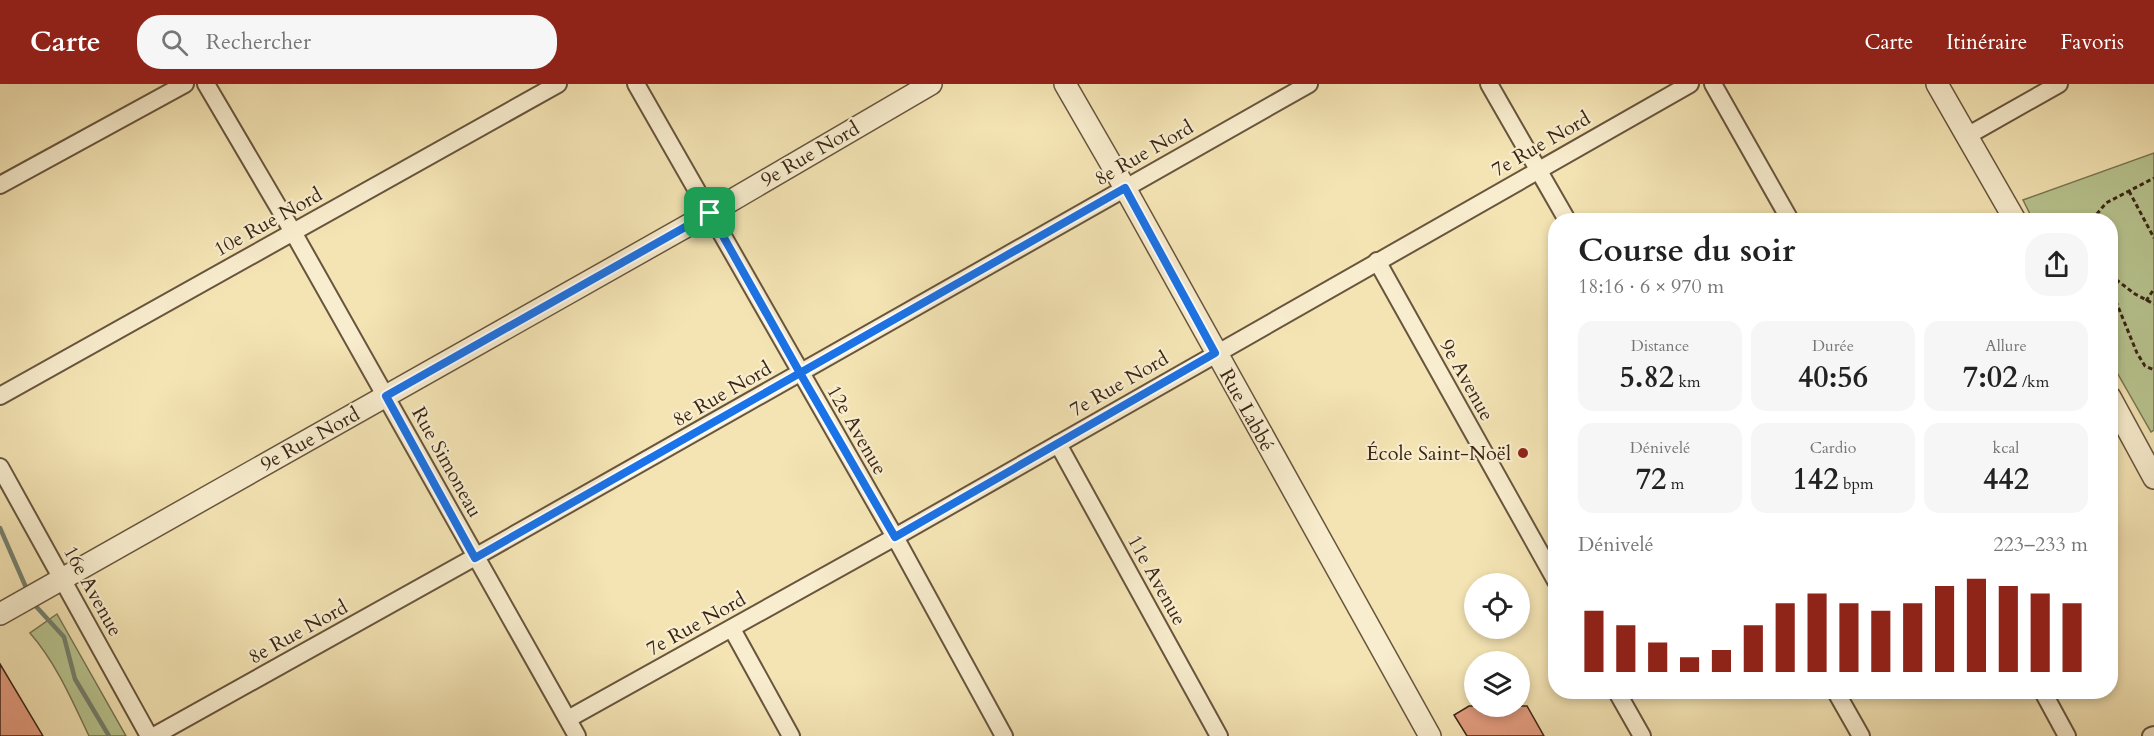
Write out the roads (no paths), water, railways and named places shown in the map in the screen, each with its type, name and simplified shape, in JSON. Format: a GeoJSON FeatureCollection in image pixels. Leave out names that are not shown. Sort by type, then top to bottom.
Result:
{"type":"FeatureCollection","features":[{"type":"Feature","properties":{"kind":"street"},"geometry":{"type":"LineString","coordinates":[[0,185],[185,84]]}},
{"type":"Feature","properties":{"kind":"street","name":"Rue Simoneau"},"geometry":{"type":"LineString","coordinates":[[206,84],[293,232],[577,736]]}},
{"type":"Feature","properties":{"kind":"street","name":"10e Rue Nord"},"geometry":{"type":"LineString","coordinates":[[0,396],[558,84]]}},
{"type":"Feature","properties":{"kind":"street","name":"12e Avenue"},"geometry":{"type":"LineString","coordinates":[[636,84],[895,537],[1004,736]]}},
{"type":"Feature","properties":{"kind":"street","name":"9e Rue Nord"},"geometry":{"type":"LineString","coordinates":[[4,612],[710,213],[931,84]]}},
{"type":"Feature","properties":{"kind":"street","name":"Rue Labbé"},"geometry":{"type":"LineString","coordinates":[[1065,84],[1430,736]]}},
{"type":"Feature","properties":{"kind":"street","name":"8e Rue Nord"},"geometry":{"type":"LineString","coordinates":[[151,736],[475,558],[1309,84]]}},
{"type":"Feature","properties":{"kind":"street"},"geometry":{"type":"LineString","coordinates":[[1490,84],[1563,213]]}},
{"type":"Feature","properties":{"kind":"street","name":"7e Rue Nord"},"geometry":{"type":"LineString","coordinates":[[568,719],[895,537],[1690,84]]}},
{"type":"Feature","properties":{"kind":"street"},"geometry":{"type":"LineString","coordinates":[[1713,84],[1786,213]]}},
{"type":"Feature","properties":{"kind":"street"},"geometry":{"type":"LineString","coordinates":[[1937,84],[2010,213]]}},
{"type":"Feature","properties":{"kind":"street"},"geometry":{"type":"LineString","coordinates":[[1967,136],[2059,84]]}},
{"type":"Feature","properties":{"kind":"street","name":"9e Avenue"},"geometry":{"type":"LineString","coordinates":[[1377,261],[1548,567]]}},
{"type":"Feature","properties":{"kind":"street"},"geometry":{"type":"LineString","coordinates":[[2118,412],[2154,478]]}},
{"type":"Feature","properties":{"kind":"street","name":"11e Avenue"},"geometry":{"type":"LineString","coordinates":[[1058,444],[1219,736]]}},
{"type":"Feature","properties":{"kind":"street","name":"16e Avenue"},"geometry":{"type":"LineString","coordinates":[[0,467],[151,736]]}},
{"type":"Feature","properties":{"kind":"street"},"geometry":{"type":"LineString","coordinates":[[732,628],[791,736]]}},
{"type":"Feature","properties":{"kind":"street"},"geometry":{"type":"LineString","coordinates":[[1621,699],[1642,736]]}},
{"type":"Feature","properties":{"kind":"street"},"geometry":{"type":"LineString","coordinates":[[1840,699],[1861,736]]}},
{"type":"Feature","properties":{"kind":"street"},"geometry":{"type":"LineString","coordinates":[[2047,699],[2067,736]]}},
{"type":"Feature","properties":{"kind":"waterway"},"geometry":{"type":"LineString","coordinates":[[0,528],[28,592]]}},
{"type":"Feature","properties":{"kind":"waterway"},"geometry":{"type":"LineString","coordinates":[[32,602],[64,637],[75,679],[109,736]]}},
{"type":"Feature","properties":{"kind":"place","name":"École Saint-Noël"},"geometry":{"type":"Point","coordinates":[1523,453]}}]}
